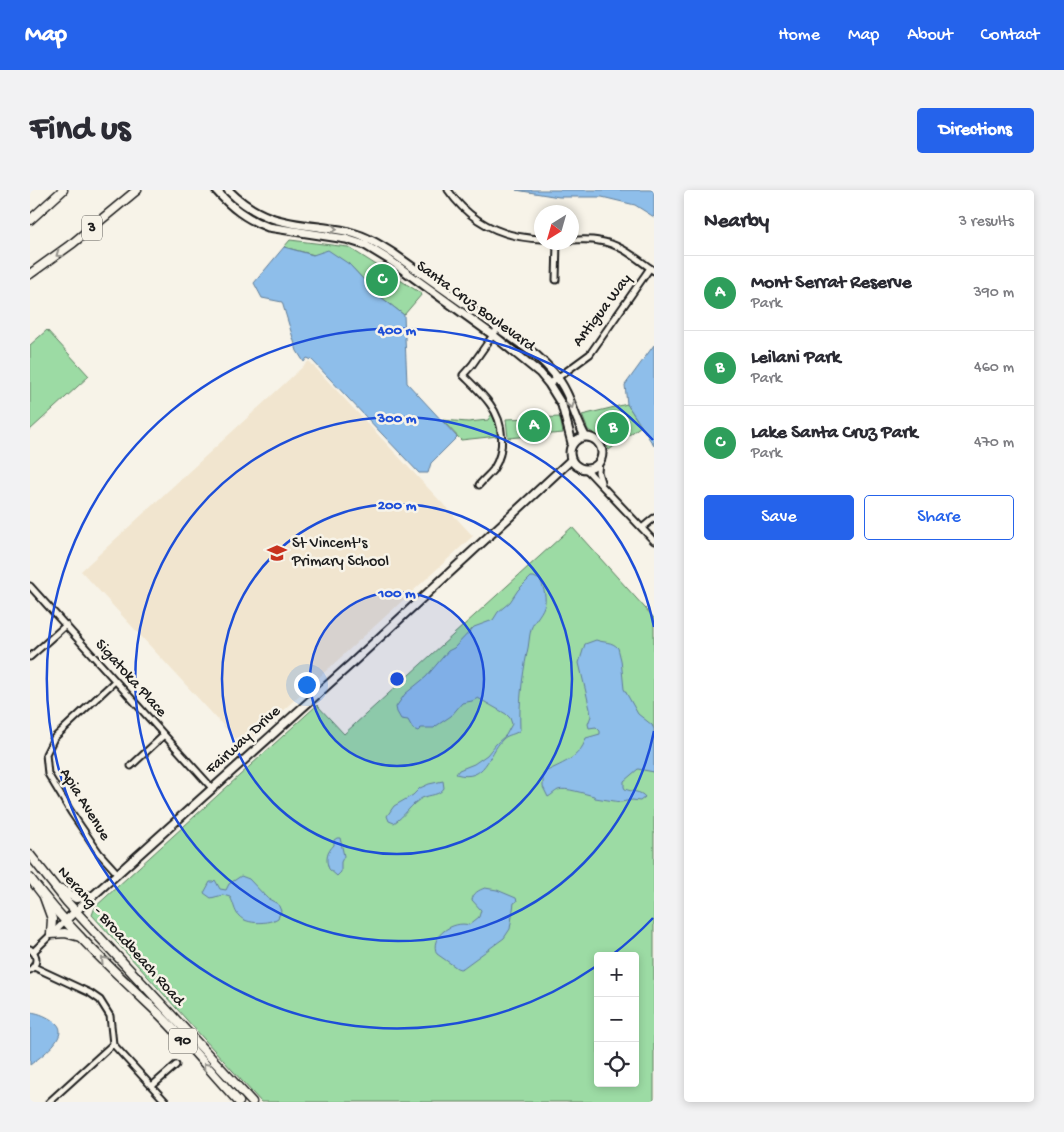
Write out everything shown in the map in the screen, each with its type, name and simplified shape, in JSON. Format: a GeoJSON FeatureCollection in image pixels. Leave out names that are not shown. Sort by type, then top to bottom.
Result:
{"type":"FeatureCollection","features":[{"type":"Feature","properties":{"kind":"main road"},"geometry":{"type":"LineString","coordinates":[[30,220],[63,190]]}},
{"type":"Feature","properties":{"kind":"main road","name":"3"},"geometry":{"type":"LineString","coordinates":[[30,274],[79,239],[137,190]]}},
{"type":"Feature","properties":{"kind":"main road","name":"Nerang - Broadbeach Road"},"geometry":{"type":"LineString","coordinates":[[30,855],[51,883],[76,911],[252,1102]]}},
{"type":"Feature","properties":{"kind":"main road","name":"Nerang - Broadbeach Road"},"geometry":{"type":"LineString","coordinates":[[30,878],[82,938],[160,1016],[238,1102]]}},
{"type":"Feature","properties":{"kind":"main road"},"geometry":{"type":"LineString","coordinates":[[51,883],[72,897],[92,896]]}},
{"type":"Feature","properties":{"kind":"main road"},"geometry":{"type":"LineString","coordinates":[[42,893],[52,919],[50,934],[65,933],[82,938]]}},
{"type":"Feature","properties":{"kind":"street","name":"Santa Cruz Boulevard"},"geometry":{"type":"LineString","coordinates":[[228,190],[253,211],[279,222],[349,232],[371,240],[394,254],[536,354],[558,377],[585,436]]}},
{"type":"Feature","properties":{"kind":"street"},"geometry":{"type":"LineString","coordinates":[[448,190],[468,213],[485,226],[508,235],[534,238]]}},
{"type":"Feature","properties":{"kind":"street","name":"Santa Cruz Boulevard"},"geometry":{"type":"LineString","coordinates":[[217,191],[234,209],[268,227],[346,239],[365,246],[388,259],[528,362],[548,384],[562,405],[572,443]]}},
{"type":"Feature","properties":{"kind":"street"},"geometry":{"type":"LineString","coordinates":[[249,218],[253,211]]}},
{"type":"Feature","properties":{"kind":"street"},"geometry":{"type":"LineString","coordinates":[[579,240],[611,243],[623,248],[652,270]]}},
{"type":"Feature","properties":{"kind":"street"},"geometry":{"type":"LineString","coordinates":[[556,280],[557,250]]}},
{"type":"Feature","properties":{"kind":"street","name":"Antigua Way"},"geometry":{"type":"LineString","coordinates":[[548,384],[590,354],[652,270]]}},
{"type":"Feature","properties":{"kind":"street"},"geometry":{"type":"LineString","coordinates":[[479,485],[492,471],[499,456],[502,438],[500,420],[490,403],[463,375],[498,328]]}},
{"type":"Feature","properties":{"kind":"street"},"geometry":{"type":"LineString","coordinates":[[601,483],[598,472],[602,453],[600,444],[593,438],[585,436],[578,438],[572,443],[569,451],[571,460],[577,466],[586,469],[601,483],[654,541]]}},
{"type":"Feature","properties":{"kind":"street","name":"Fairway Drive"},"geometry":{"type":"LineString","coordinates":[[66,920],[351,664],[571,460]]}},
{"type":"Feature","properties":{"kind":"street"},"geometry":{"type":"LineString","coordinates":[[586,469],[593,467],[599,462]]}},
{"type":"Feature","properties":{"kind":"street"},"geometry":{"type":"LineString","coordinates":[[642,528],[654,518]]}},
{"type":"Feature","properties":{"kind":"street","name":"Sigatoka Place"},"geometry":{"type":"LineString","coordinates":[[30,586],[212,788]]}},
{"type":"Feature","properties":{"kind":"street"},"geometry":{"type":"LineString","coordinates":[[30,657],[66,624]]}},
{"type":"Feature","properties":{"kind":"street","name":"Apia Avenue"},"geometry":{"type":"LineString","coordinates":[[116,681],[54,738],[46,754],[48,774],[70,812],[99,853],[118,874]]}},
{"type":"Feature","properties":{"kind":"street"},"geometry":{"type":"LineString","coordinates":[[131,766],[164,736]]}},
{"type":"Feature","properties":{"kind":"street"},"geometry":{"type":"LineString","coordinates":[[66,920],[32,950],[36,959],[32,969],[90,992],[100,1000],[110,1016],[113,1044],[166,1102]]}},
{"type":"Feature","properties":{"kind":"street"},"geometry":{"type":"LineString","coordinates":[[49,1102],[113,1044]]}},
{"type":"Feature","properties":{"kind":"street"},"geometry":{"type":"LineString","coordinates":[[152,1086],[176,1065]]}},
{"type":"Feature","properties":{"kind":"shaded area","name":"St Vincent's Primary School"},"geometry":{"type":"Polygon","coordinates":[[[309,361],[473,536],[243,747],[81,571],[309,361]]]}},
{"type":"Feature","properties":{"kind":"green space"},"geometry":{"type":"Polygon","coordinates":[[[290,240],[348,247],[422,294],[404,315],[377,294],[349,264],[284,247],[290,240]]]}},
{"type":"Feature","properties":{"kind":"green space"},"geometry":{"type":"Polygon","coordinates":[[[47,330],[89,376],[30,430],[30,345],[47,330]]]}},
{"type":"Feature","properties":{"kind":"green space"},"geometry":{"type":"Polygon","coordinates":[[[627,404],[641,426],[609,450],[602,438],[588,430],[582,415],[627,404]]]}},
{"type":"Feature","properties":{"kind":"green space"},"geometry":{"type":"Polygon","coordinates":[[[493,412],[498,436],[461,440],[442,420],[468,422],[488,420],[493,412]]]}},
{"type":"Feature","properties":{"kind":"green space"},"geometry":{"type":"Polygon","coordinates":[[[560,417],[563,433],[508,438],[506,419],[560,417]]]}},
{"type":"Feature","properties":{"kind":"green space"},"geometry":{"type":"Polygon","coordinates":[[[572,527],[654,618],[654,1102],[261,1102],[92,915],[95,907],[317,705],[344,734],[572,527]]]}},
{"type":"Feature","properties":{"kind":"water"},"geometry":{"type":"Polygon","coordinates":[[[516,190],[654,190],[654,217],[635,205],[602,197],[559,197],[516,190]]]}},
{"type":"Feature","properties":{"kind":"water"},"geometry":{"type":"Polygon","coordinates":[[[284,247],[313,255],[328,250],[349,264],[377,294],[404,315],[407,383],[457,437],[431,463],[428,473],[419,473],[312,360],[307,358],[304,362],[297,351],[282,302],[262,298],[254,283],[284,247]]]}},
{"type":"Feature","properties":{"kind":"water"},"geometry":{"type":"Polygon","coordinates":[[[654,345],[654,446],[627,404],[625,385],[654,345]]]}},
{"type":"Feature","properties":{"kind":"water"},"geometry":{"type":"Polygon","coordinates":[[[531,577],[540,580],[544,590],[545,602],[530,632],[521,691],[520,730],[503,739],[480,771],[466,776],[456,774],[459,770],[474,764],[487,755],[506,735],[512,724],[510,718],[478,698],[462,703],[451,716],[434,728],[421,728],[418,731],[413,729],[408,720],[401,719],[396,707],[405,694],[426,677],[448,651],[454,648],[474,627],[493,620],[498,612],[510,602],[518,590],[531,577]]]}},
{"type":"Feature","properties":{"kind":"water"},"geometry":{"type":"Polygon","coordinates":[[[596,640],[611,643],[618,648],[624,689],[638,714],[652,725],[654,729],[654,772],[638,769],[624,781],[625,789],[645,797],[640,801],[621,802],[595,798],[594,796],[566,789],[558,790],[548,797],[543,787],[543,773],[574,756],[586,738],[600,734],[596,727],[589,728],[590,709],[579,663],[585,644],[596,640]]]}},
{"type":"Feature","properties":{"kind":"water"},"geometry":{"type":"Polygon","coordinates":[[[443,781],[444,788],[440,792],[422,798],[394,823],[389,821],[387,816],[394,806],[413,795],[420,788],[443,781]]]}},
{"type":"Feature","properties":{"kind":"water"},"geometry":{"type":"Polygon","coordinates":[[[340,838],[344,856],[341,862],[341,872],[337,876],[329,869],[327,859],[328,853],[334,845],[334,840],[340,838]]]}},
{"type":"Feature","properties":{"kind":"water"},"geometry":{"type":"Polygon","coordinates":[[[241,876],[249,879],[267,898],[278,904],[281,911],[278,918],[264,922],[247,921],[237,914],[230,897],[223,895],[211,898],[204,893],[210,882],[215,880],[220,889],[226,890],[229,884],[241,876]]]}},
{"type":"Feature","properties":{"kind":"water"},"geometry":{"type":"Polygon","coordinates":[[[485,888],[497,890],[516,898],[517,901],[514,903],[510,929],[504,938],[460,969],[437,954],[436,941],[450,927],[463,924],[469,925],[479,917],[481,910],[472,900],[477,892],[485,888]]]}},
{"type":"Feature","properties":{"kind":"water"},"geometry":{"type":"Polygon","coordinates":[[[30,1012],[37,1013],[56,1023],[60,1028],[60,1034],[47,1052],[30,1065],[30,1012]]]}},
{"type":"Feature","properties":{"kind":"place","name":"Lake Santa Cruz Park"},"geometry":{"type":"Point","coordinates":[382,280]}},
{"type":"Feature","properties":{"kind":"place","name":"Mont Serrat Reserve"},"geometry":{"type":"Point","coordinates":[534,426]}},
{"type":"Feature","properties":{"kind":"place","name":"Leilani Park"},"geometry":{"type":"Point","coordinates":[613,428]}},
{"type":"Feature","properties":{"kind":"place","name":"St Vincent's Primary School"},"geometry":{"type":"Point","coordinates":[277,553]}}]}
